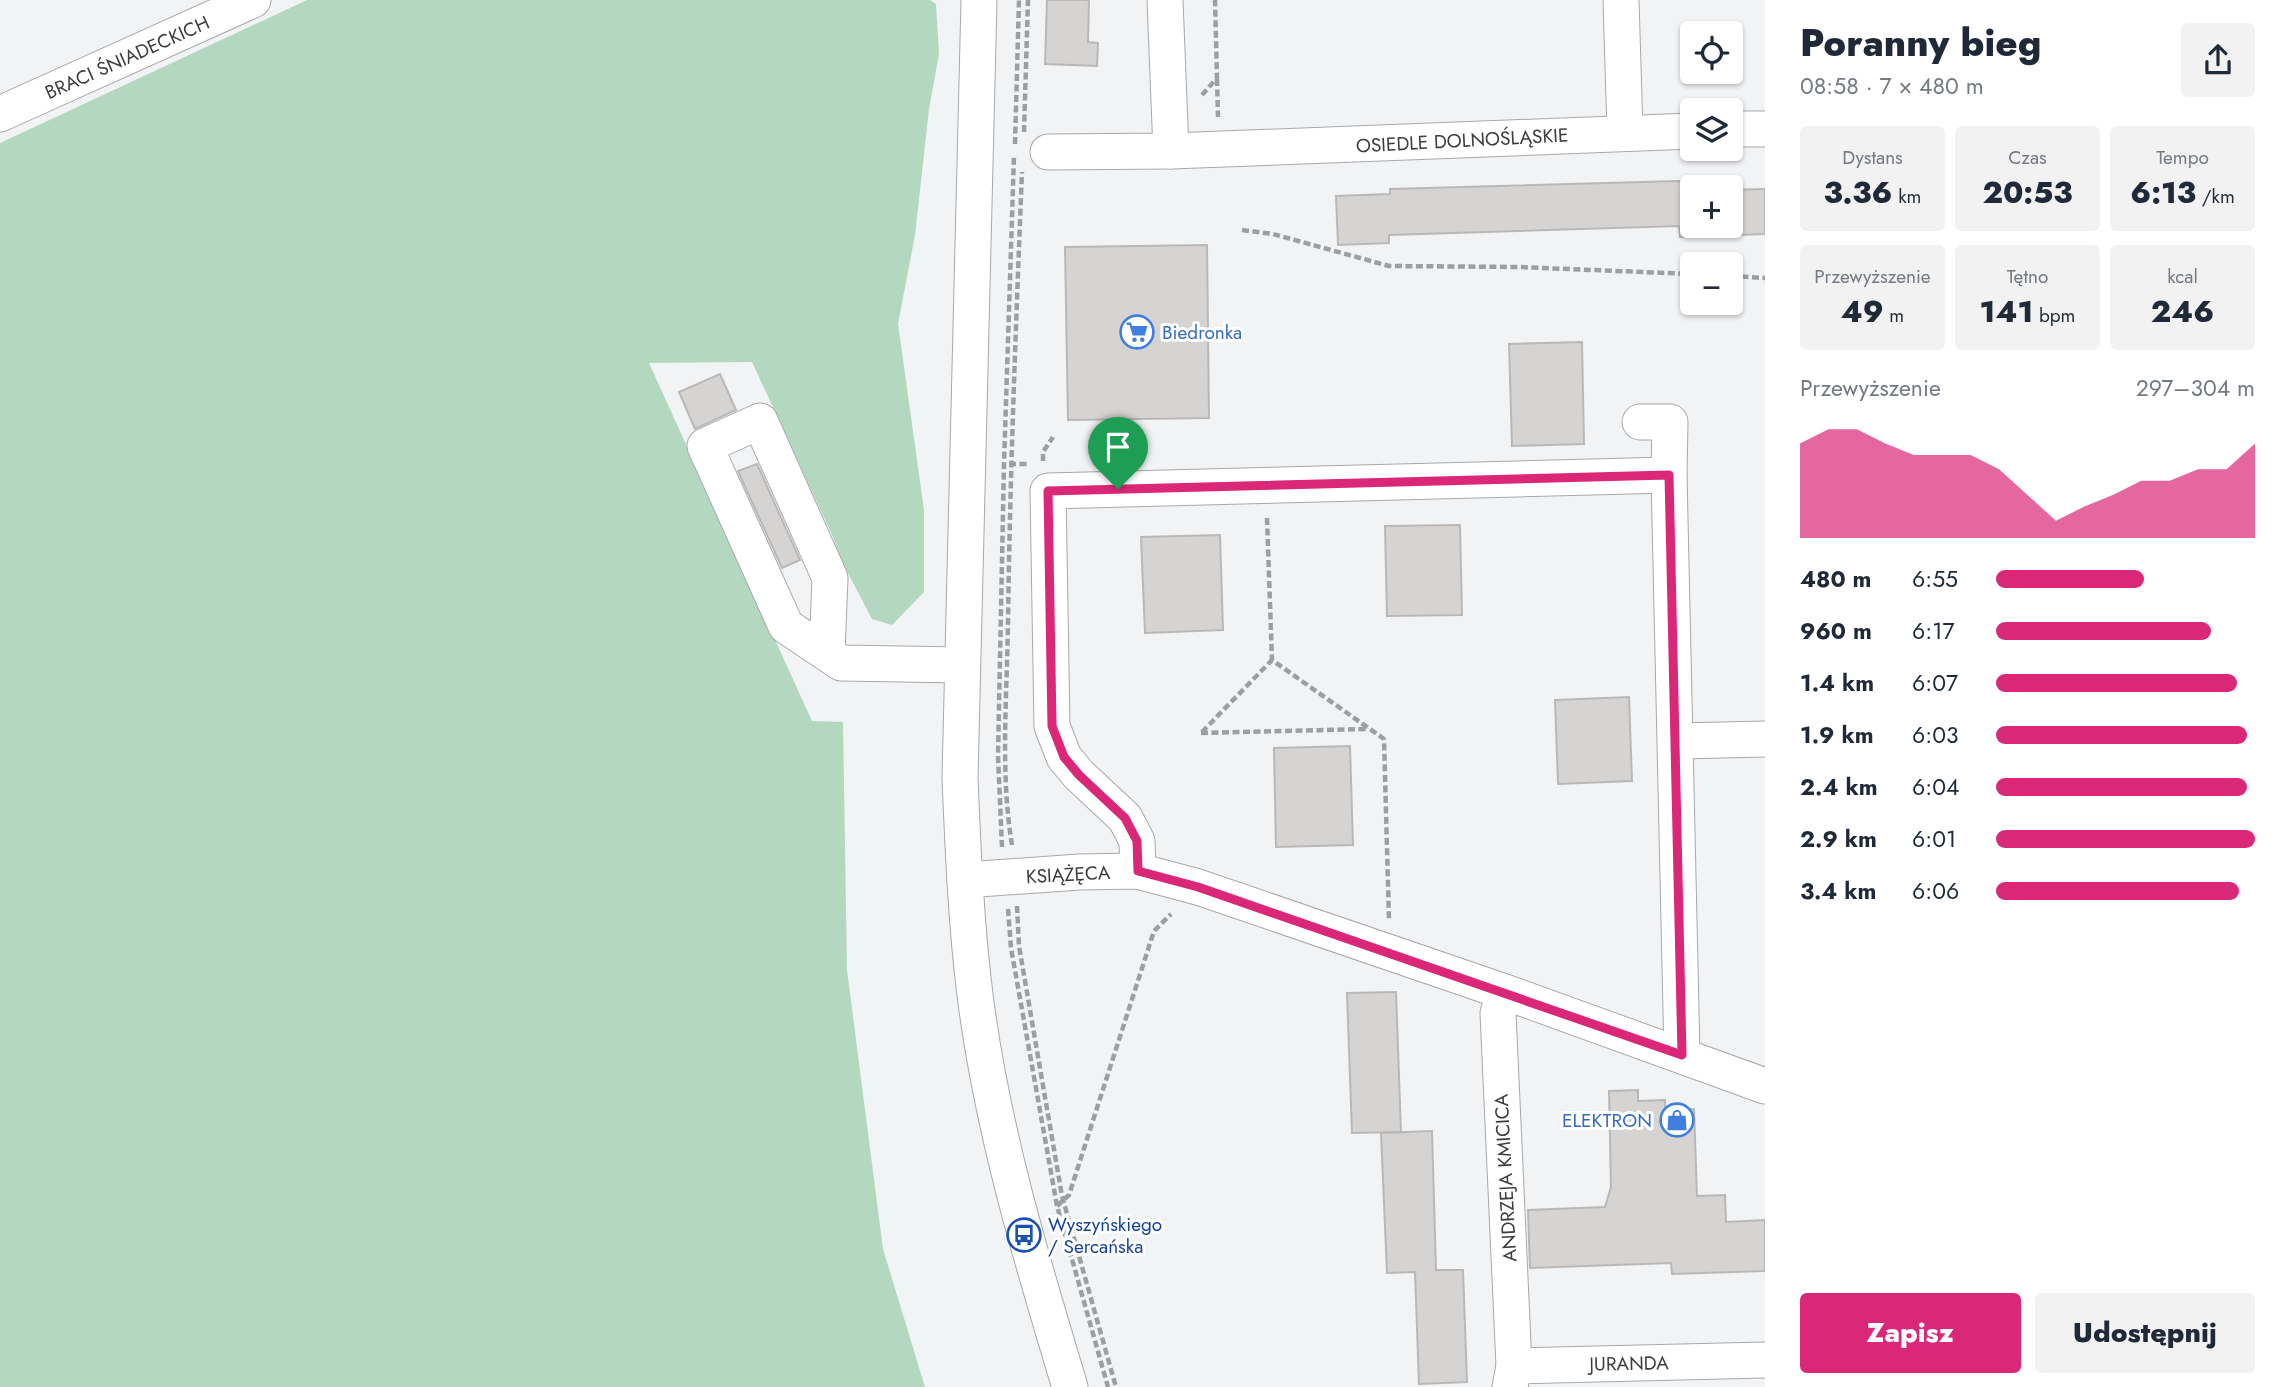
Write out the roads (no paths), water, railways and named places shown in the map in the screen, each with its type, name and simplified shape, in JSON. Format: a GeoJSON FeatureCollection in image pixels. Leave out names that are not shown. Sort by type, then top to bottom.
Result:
{"type":"FeatureCollection","features":[{"type":"Feature","properties":{"kind":"street","name":"BRACI ŚNIADECKICH"},"geometry":{"type":"LineString","coordinates":[[0,114],[253,0]]}},
{"type":"Feature","properties":{"kind":"street"},"geometry":{"type":"LineString","coordinates":[[979,0],[960,778],[965,880],[975,996],[996,1111],[1024,1235],[1070,1387]]}},
{"type":"Feature","properties":{"kind":"street"},"geometry":{"type":"LineString","coordinates":[[1166,0],[1171,139]]}},
{"type":"Feature","properties":{"kind":"street"},"geometry":{"type":"LineString","coordinates":[[1621,0],[1625,132]]}},
{"type":"Feature","properties":{"kind":"street"},"geometry":{"type":"LineString","coordinates":[[1743,129],[1765,128]]}},
{"type":"Feature","properties":{"kind":"street","name":"OSIEDLE DOLNOŚLĄSKIE"},"geometry":{"type":"LineString","coordinates":[[1031,150],[1171,139],[1231,150],[1680,131]]}},
{"type":"Feature","properties":{"kind":"street"},"geometry":{"type":"LineString","coordinates":[[827,652],[830,578],[760,421],[705,446],[786,626],[841,663],[962,665]]}},
{"type":"Feature","properties":{"kind":"street"},"geometry":{"type":"LineString","coordinates":[[1640,422],[1670,422],[1682,1055]]}},
{"type":"Feature","properties":{"kind":"street"},"geometry":{"type":"LineString","coordinates":[[1138,871],[1137,841],[1125,818],[1079,775],[1064,757],[1052,726],[1048,491],[1669,475]]}},
{"type":"Feature","properties":{"kind":"street"},"geometry":{"type":"LineString","coordinates":[[1677,741],[1765,739]]}},
{"type":"Feature","properties":{"kind":"street","name":"KSIĄŻĘCA"},"geometry":{"type":"LineString","coordinates":[[965,880],[1138,871],[1198,887],[1505,992],[1765,1086]]}},
{"type":"Feature","properties":{"kind":"street","name":"ANDRZEJA KMICICA"},"geometry":{"type":"LineString","coordinates":[[1505,992],[1498,1013],[1512,1376]]}},
{"type":"Feature","properties":{"kind":"street","name":"JURANDA"},"geometry":{"type":"LineString","coordinates":[[1512,1376],[1765,1360]]}},
{"type":"Feature","properties":{"kind":"place","name":"Biedronka"},"geometry":{"type":"Point","coordinates":[1137,332]}},
{"type":"Feature","properties":{"kind":"place","name":"ELEKTRON"},"geometry":{"type":"Point","coordinates":[1677,1120]}},
{"type":"Feature","properties":{"kind":"place","name":"Wyszyńskiego / Sercańska"},"geometry":{"type":"Point","coordinates":[1024,1235]}}]}
